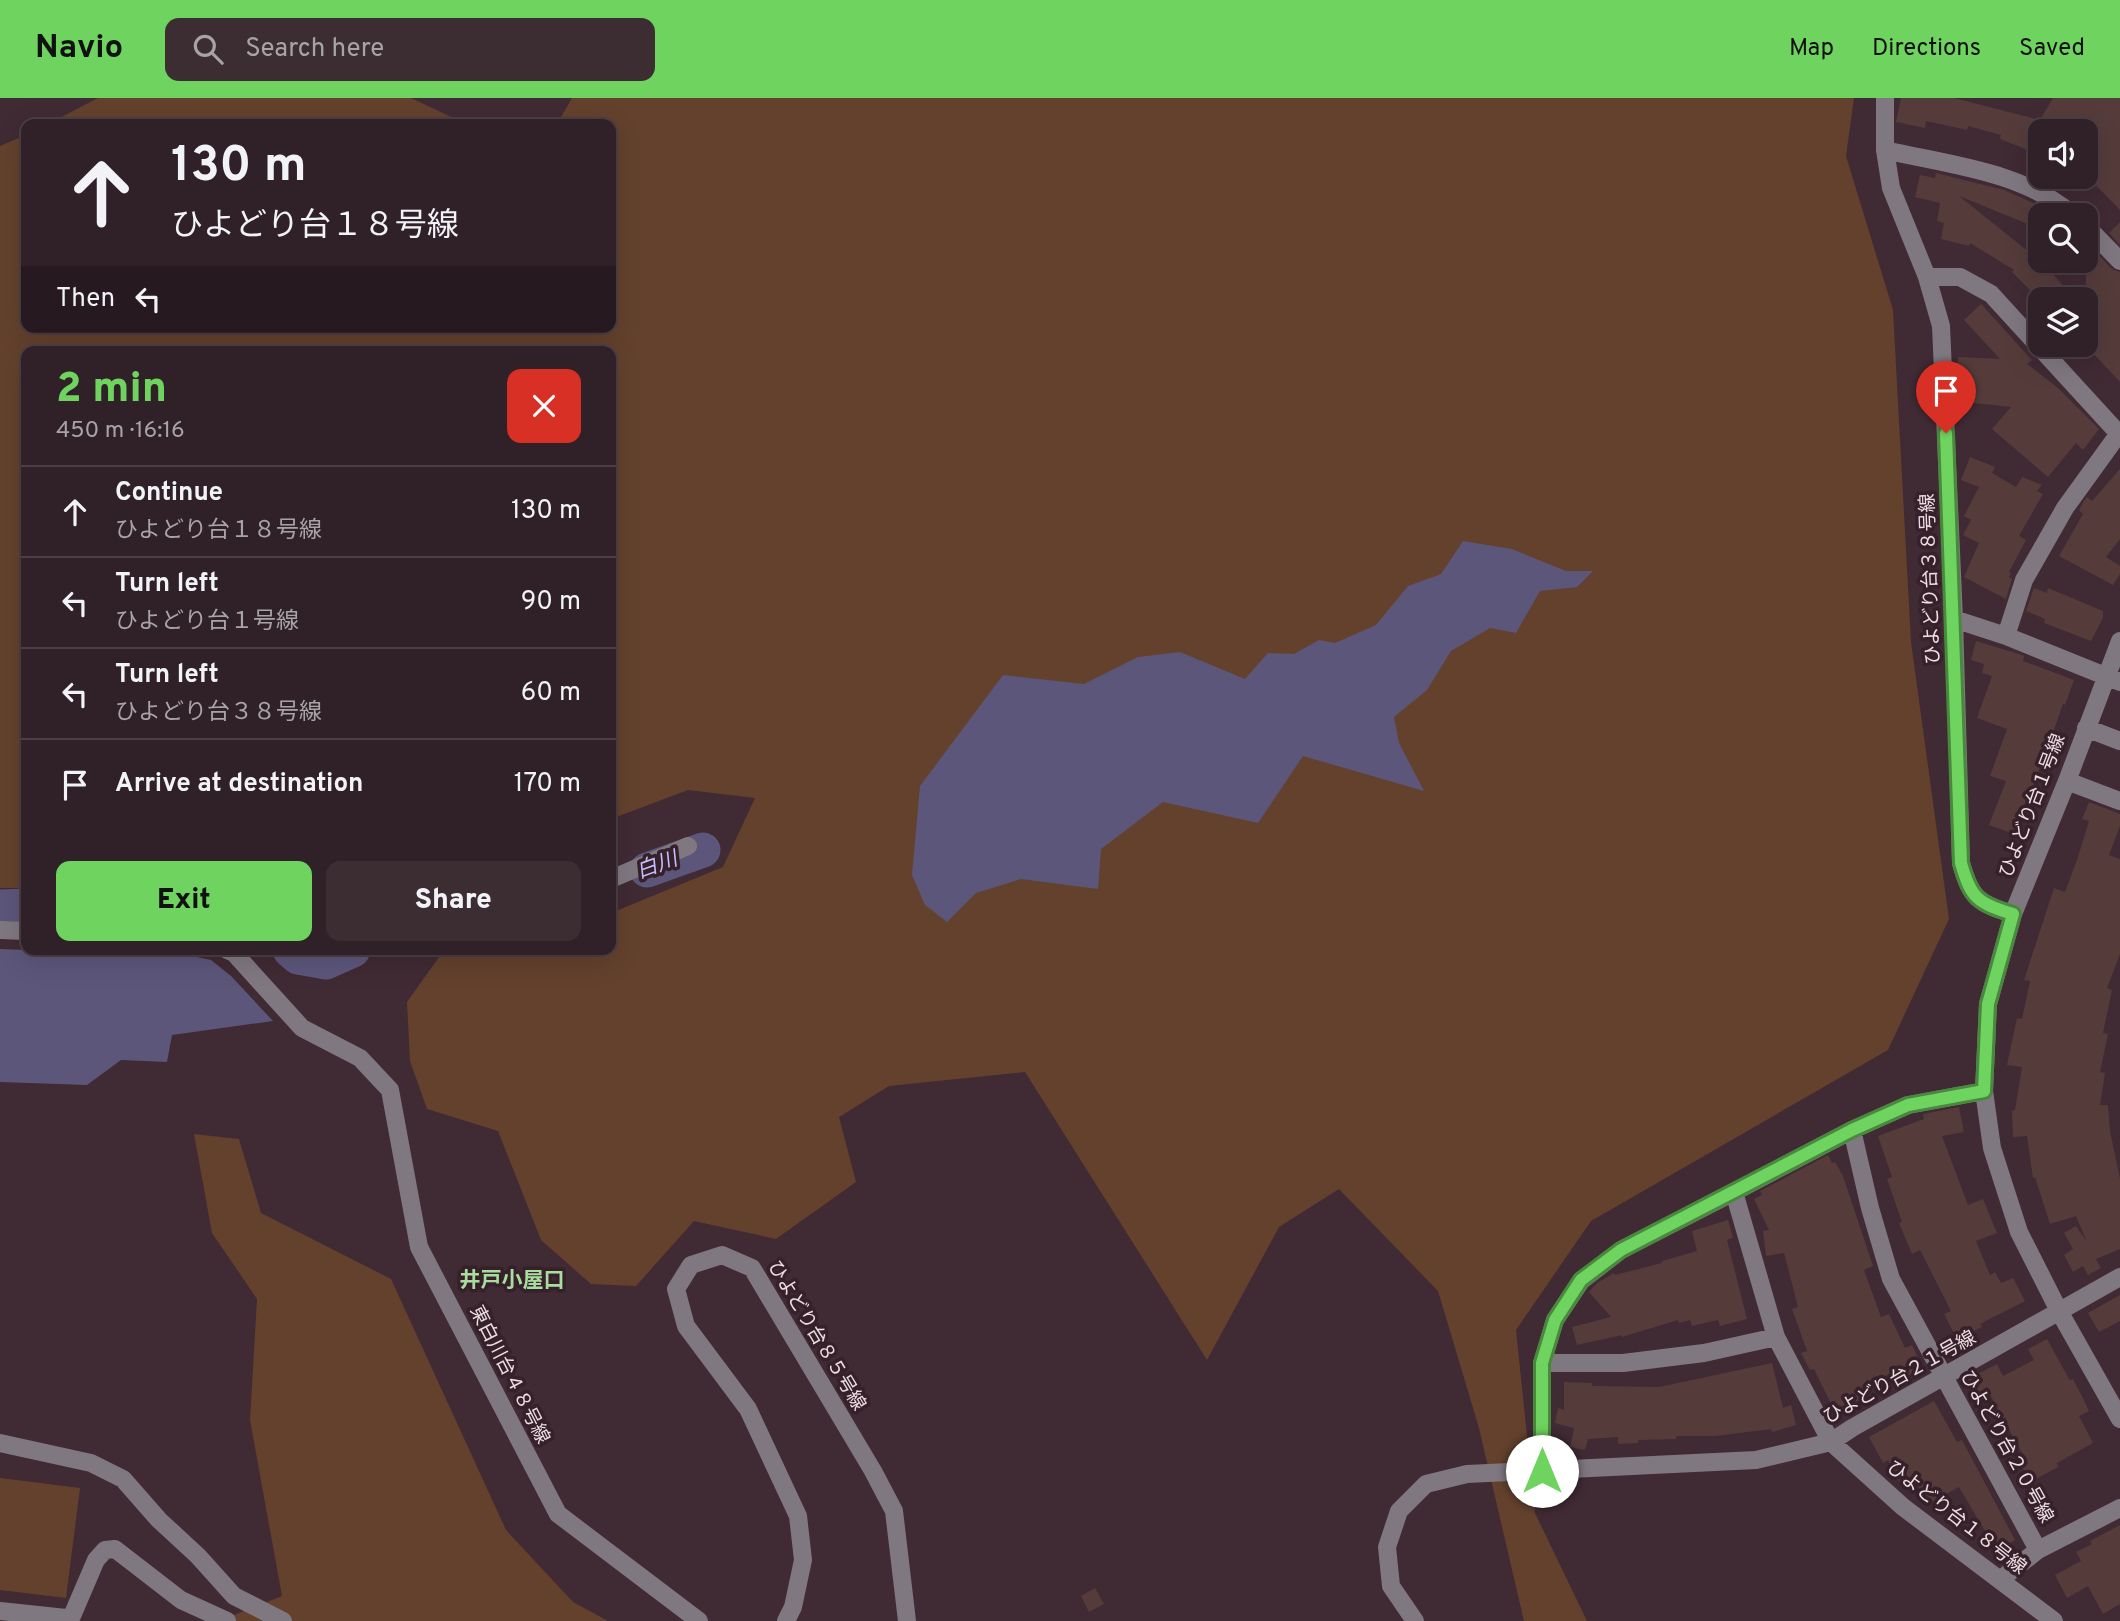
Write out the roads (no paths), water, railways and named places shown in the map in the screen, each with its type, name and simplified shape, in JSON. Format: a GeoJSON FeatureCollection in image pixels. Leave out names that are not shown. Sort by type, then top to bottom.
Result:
{"type":"FeatureCollection","features":[{"type":"Feature","properties":{"kind":"street","name":"ひよどり台３８号線"},"geometry":{"type":"LineString","coordinates":[[1885,98],[1885,150],[1891,188],[1927,277],[1941,327],[1954,619],[1961,863],[1967,886],[1984,905],[2013,914]]}},
{"type":"Feature","properties":{"kind":"street"},"geometry":{"type":"LineString","coordinates":[[1885,150],[2011,179],[2059,203]]}},
{"type":"Feature","properties":{"kind":"street"},"geometry":{"type":"LineString","coordinates":[[2098,238],[2120,261]]}},
{"type":"Feature","properties":{"kind":"street"},"geometry":{"type":"LineString","coordinates":[[1927,277],[1960,277],[1991,294],[2119,433],[2065,508],[2024,580],[2006,636]]}},
{"type":"Feature","properties":{"kind":"street"},"geometry":{"type":"LineString","coordinates":[[1954,619],[2006,636],[2112,680]]}},
{"type":"Feature","properties":{"kind":"street","name":"ひよどり台１号線"},"geometry":{"type":"LineString","coordinates":[[2120,642],[2112,680],[2086,728],[2013,914],[1988,1004],[1984,1091],[1992,1148],[2019,1232],[2059,1311],[2120,1419]]}},
{"type":"Feature","properties":{"kind":"street"},"geometry":{"type":"LineString","coordinates":[[2086,728],[2120,741]]}},
{"type":"Feature","properties":{"kind":"street"},"geometry":{"type":"LineString","coordinates":[[2067,781],[2120,801]]}},
{"type":"Feature","properties":{"kind":"street"},"geometry":{"type":"LineString","coordinates":[[616,877],[688,846]]}},
{"type":"Feature","properties":{"kind":"street"},"geometry":{"type":"LineString","coordinates":[[0,930],[21,931]]}},
{"type":"Feature","properties":{"kind":"street","name":"東白川台４８号線"},"geometry":{"type":"LineString","coordinates":[[238,955],[302,1028],[360,1058],[390,1090],[419,1247],[558,1514],[699,1621]]}},
{"type":"Feature","properties":{"kind":"street"},"geometry":{"type":"LineString","coordinates":[[1415,1621],[1391,1586],[1387,1547],[1399,1511],[1426,1484],[1467,1474],[1542,1471],[1542,1363],[1555,1320],[1581,1280],[1621,1250],[1852,1130],[1908,1105],[1984,1091]]}},
{"type":"Feature","properties":{"kind":"street","name":"ひよどり台２０号線"},"geometry":{"type":"LineString","coordinates":[[1852,1130],[1870,1208],[1891,1279],[2038,1550]]}},
{"type":"Feature","properties":{"kind":"street","name":"ひよどり台１８号線"},"geometry":{"type":"LineString","coordinates":[[1734,1192],[1776,1337],[1831,1442],[1903,1507],[2054,1621]]}},
{"type":"Feature","properties":{"kind":"street","name":"ひよどり台８５号線"},"geometry":{"type":"LineString","coordinates":[[786,1621],[793,1607],[803,1560],[799,1516],[748,1409],[686,1326],[676,1289],[691,1265],[722,1255],[752,1268],[894,1511],[906,1621]]}},
{"type":"Feature","properties":{"kind":"street","name":"ひよどり台２１号線"},"geometry":{"type":"LineString","coordinates":[[1542,1471],[1756,1460],[1831,1442],[2120,1277]]}},
{"type":"Feature","properties":{"kind":"street"},"geometry":{"type":"LineString","coordinates":[[1542,1363],[1623,1363],[1704,1353],[1776,1337]]}},
{"type":"Feature","properties":{"kind":"street"},"geometry":{"type":"LineString","coordinates":[[0,1443],[91,1463],[123,1479],[159,1520],[198,1556],[234,1596],[283,1621]]}},
{"type":"Feature","properties":{"kind":"street"},"geometry":{"type":"LineString","coordinates":[[2001,1579],[2038,1550],[2120,1508]]}},
{"type":"Feature","properties":{"kind":"street"},"geometry":{"type":"LineString","coordinates":[[0,1611],[65,1618],[72,1616],[96,1560],[105,1550],[115,1549],[181,1600],[228,1621]]}},
{"type":"Feature","properties":{"kind":"waterway","name":"白川"},"geometry":{"type":"LineString","coordinates":[[647,870],[703,850]]}},
{"type":"Feature","properties":{"kind":"waterway","name":"白川"},"geometry":{"type":"LineString","coordinates":[[0,907],[21,906]]}},
{"type":"Feature","properties":{"kind":"waterway","name":"白川"},"geometry":{"type":"LineString","coordinates":[[296,955],[326,962],[342,955]]}},
{"type":"Feature","properties":{"kind":"district","name":"井戸小屋口"},"geometry":{"type":"Point","coordinates":[512,1281]}}]}
